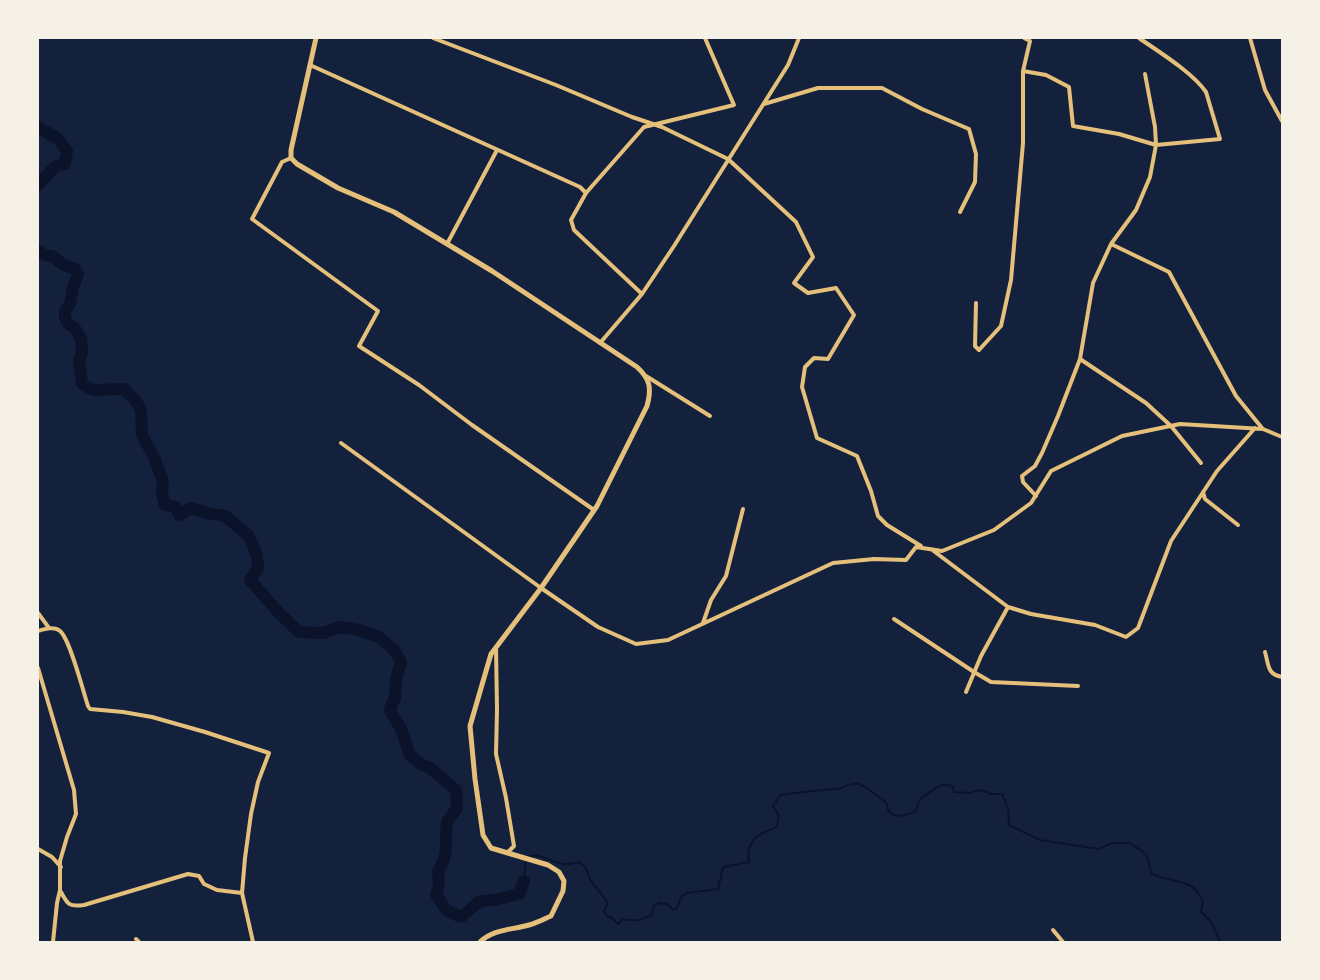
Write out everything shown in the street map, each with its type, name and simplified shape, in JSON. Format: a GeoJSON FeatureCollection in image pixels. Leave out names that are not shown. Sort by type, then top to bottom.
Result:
{"type":"FeatureCollection","features":[{"type":"Feature","properties":{"kind":"main road"},"geometry":{"type":"LineString","coordinates":[[316,38],[291,158],[297,164],[338,188],[394,212],[492,271],[637,367],[646,376],[650,389],[647,406],[594,510],[541,588],[491,654],[470,726],[483,835],[491,848],[548,865],[559,872],[564,880],[563,891],[551,916],[531,925],[497,932],[480,942]]}},
{"type":"Feature","properties":{"kind":"street"},"geometry":{"type":"LineString","coordinates":[[433,38],[662,127],[728,159],[796,222],[813,257],[794,283],[808,293],[836,288],[854,315],[828,359],[814,358],[805,367],[802,387],[817,438],[857,456],[878,516],[887,525],[927,549],[1008,607],[1032,614],[1095,625],[1126,637],[1138,628],[1171,541],[1217,471],[1255,428]]}},
{"type":"Feature","properties":{"kind":"street"},"geometry":{"type":"LineString","coordinates":[[642,294],[574,230],[571,220],[586,193],[644,127],[734,105],[705,38]]}},
{"type":"Feature","properties":{"kind":"street"},"geometry":{"type":"LineString","coordinates":[[600,344],[642,294],[674,246],[788,65],[799,38]]}},
{"type":"Feature","properties":{"kind":"street"},"geometry":{"type":"LineString","coordinates":[[976,303],[975,346],[979,350],[1000,326],[1011,280],[1023,143],[1023,71],[1030,41],[1024,38]]}},
{"type":"Feature","properties":{"kind":"street"},"geometry":{"type":"LineString","coordinates":[[1023,71],[1046,75],[1069,87],[1073,126],[1119,134],[1156,145],[1220,139],[1206,92],[1202,87],[1180,67],[1139,38]]}},
{"type":"Feature","properties":{"kind":"street"},"geometry":{"type":"LineString","coordinates":[[1250,38],[1265,90],[1282,121]]}},
{"type":"Feature","properties":{"kind":"street"},"geometry":{"type":"LineString","coordinates":[[310,65],[579,187],[586,193]]}},
{"type":"Feature","properties":{"kind":"street"},"geometry":{"type":"LineString","coordinates":[[1036,496],[1023,482],[1023,476],[1035,466],[1042,453],[1080,359],[1093,283],[1111,244],[1136,210],[1150,177],[1156,145],[1145,74]]}},
{"type":"Feature","properties":{"kind":"street"},"geometry":{"type":"LineString","coordinates":[[764,104],[818,88],[882,88],[969,129],[976,154],[975,182],[960,212]]}},
{"type":"Feature","properties":{"kind":"street"},"geometry":{"type":"LineString","coordinates":[[447,244],[497,150]]}},
{"type":"Feature","properties":{"kind":"street"},"geometry":{"type":"LineString","coordinates":[[291,158],[282,162],[252,219],[378,311],[359,346],[419,385],[594,510]]}},
{"type":"Feature","properties":{"kind":"street"},"geometry":{"type":"LineString","coordinates":[[1111,244],[1169,272],[1236,396],[1263,429]]}},
{"type":"Feature","properties":{"kind":"street"},"geometry":{"type":"LineString","coordinates":[[1080,359],[1146,403],[1171,426],[1201,463]]}},
{"type":"Feature","properties":{"kind":"street"},"geometry":{"type":"LineString","coordinates":[[646,376],[710,416]]}},
{"type":"Feature","properties":{"kind":"street"},"geometry":{"type":"LineString","coordinates":[[341,443],[598,627],[636,644],[668,640],[833,563],[874,559],[906,560],[916,547],[942,551],[993,530],[1031,502],[1051,471],[1122,436],[1180,424],[1255,428],[1282,436]]}},
{"type":"Feature","properties":{"kind":"street"},"geometry":{"type":"LineString","coordinates":[[1203,491],[1205,499],[1238,525]]}},
{"type":"Feature","properties":{"kind":"street"},"geometry":{"type":"LineString","coordinates":[[703,623],[711,600],[726,576],[743,509]]}},
{"type":"Feature","properties":{"kind":"street"},"geometry":{"type":"LineString","coordinates":[[966,692],[981,656],[1008,607]]}},
{"type":"Feature","properties":{"kind":"street"},"geometry":{"type":"LineString","coordinates":[[38,613],[49,628]]}},
{"type":"Feature","properties":{"kind":"street"},"geometry":{"type":"LineString","coordinates":[[894,619],[991,682],[1078,686]]}},
{"type":"Feature","properties":{"kind":"street"},"geometry":{"type":"LineString","coordinates":[[38,631],[49,628],[61,632],[67,642],[90,710],[123,711],[152,717],[269,753],[258,782],[251,814],[242,893],[253,942]]}},
{"type":"Feature","properties":{"kind":"street"},"geometry":{"type":"LineString","coordinates":[[496,646],[496,754],[514,846],[506,853]]}},
{"type":"Feature","properties":{"kind":"street"},"geometry":{"type":"LineString","coordinates":[[1265,652],[1271,673],[1282,677]]}},
{"type":"Feature","properties":{"kind":"street"},"geometry":{"type":"LineString","coordinates":[[38,668],[74,790],[76,814],[60,861],[60,891],[53,942]]}},
{"type":"Feature","properties":{"kind":"street"},"geometry":{"type":"LineString","coordinates":[[38,849],[52,857],[61,868]]}},
{"type":"Feature","properties":{"kind":"street"},"geometry":{"type":"LineString","coordinates":[[60,891],[67,903],[73,906],[84,905],[188,874],[199,876],[204,884],[217,890],[242,893]]}},
{"type":"Feature","properties":{"kind":"street"},"geometry":{"type":"LineString","coordinates":[[1053,930],[1063,942]]}},
{"type":"Feature","properties":{"kind":"waterway"},"geometry":{"type":"LineString","coordinates":[[38,127],[58,139],[67,151],[65,164],[56,166],[38,185]]}},
{"type":"Feature","properties":{"kind":"waterway"},"geometry":{"type":"LineString","coordinates":[[38,250],[75,269],[78,274],[65,317],[68,324],[74,327],[81,338],[82,352],[79,361],[82,384],[93,390],[124,389],[136,401],[141,410],[142,435],[163,481],[162,494],[165,505],[176,507],[179,515],[191,508],[225,516],[248,535],[257,555],[258,568],[250,580],[299,632],[323,633],[340,627],[359,630],[379,637],[394,650],[401,662],[396,679],[395,698],[390,711],[401,729],[410,755],[456,790],[457,808],[447,822],[446,848],[444,860],[438,871],[439,885],[436,894],[446,910],[461,917],[480,901],[519,894],[524,881]]}},
{"type":"Feature","properties":{"kind":"waterway"},"geometry":{"type":"LineString","coordinates":[[524,881],[526,858],[531,856],[540,856],[566,864],[579,862],[585,867],[590,879],[608,903],[604,911],[607,916],[618,924],[623,919],[638,920],[652,915],[653,907],[659,903],[676,909],[681,897],[687,893],[718,889],[723,867],[749,862],[748,854],[753,840],[777,826],[779,816],[773,806],[780,795],[837,789],[859,784],[886,802],[890,813],[897,816],[916,811],[920,800],[926,795],[942,785],[949,785],[952,786],[954,792],[969,793],[980,790],[1002,794],[1008,808],[1009,825],[1040,840],[1099,849],[1112,843],[1130,843],[1146,854],[1152,874],[1195,889],[1203,901],[1201,912],[1212,923],[1220,942]]}}]}
